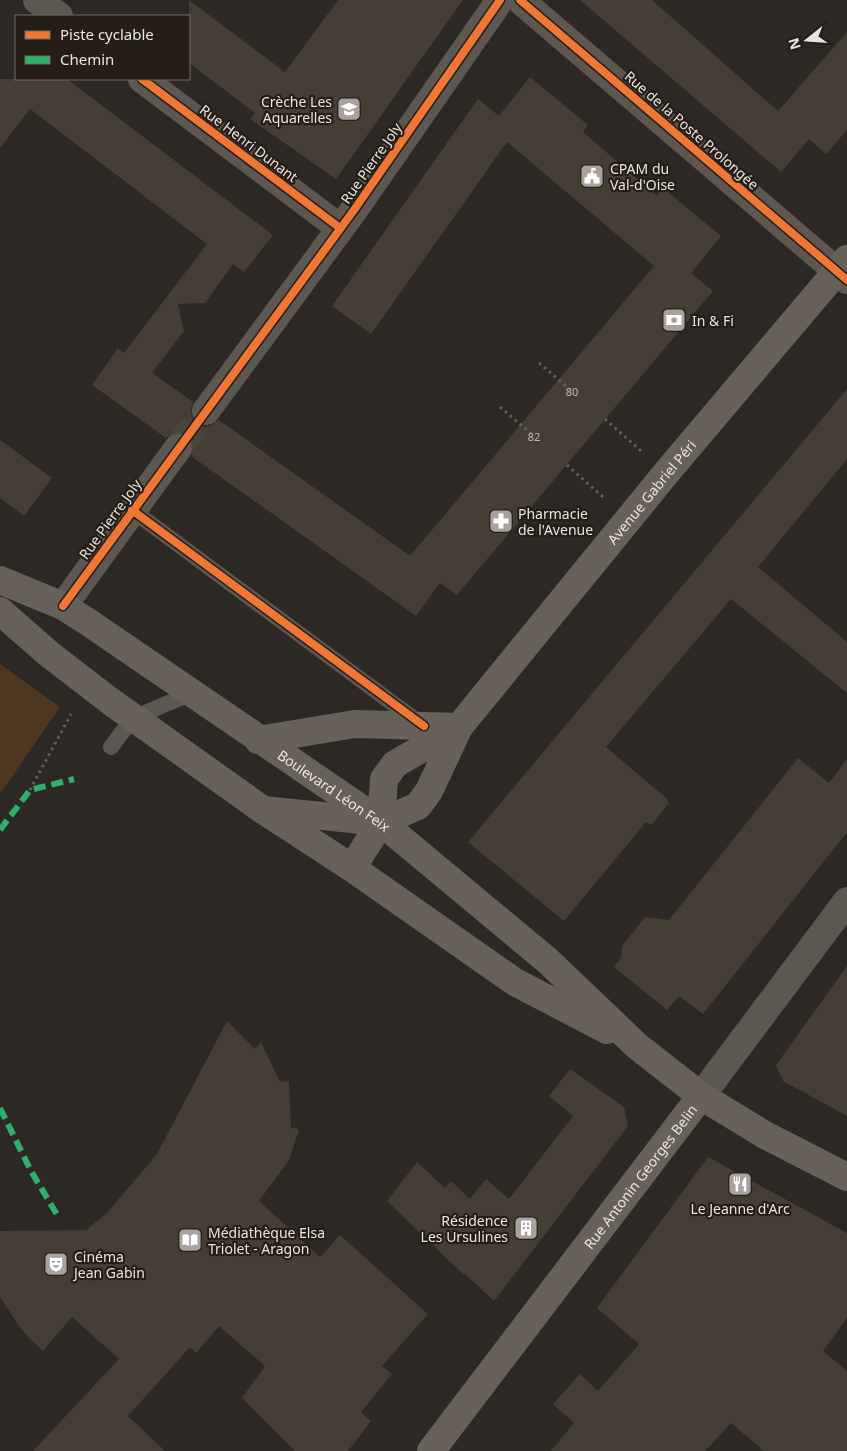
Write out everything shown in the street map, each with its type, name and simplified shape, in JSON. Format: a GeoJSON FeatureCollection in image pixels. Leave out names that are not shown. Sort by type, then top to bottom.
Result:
{"type":"FeatureCollection","features":[{"type":"Feature","properties":{"kind":"main road","name":"Avenue Gabriel Péri"},"geometry":{"type":"LineString","coordinates":[[381,822],[418,806],[429,791],[459,727],[666,472],[844,270]]}},
{"type":"Feature","properties":{"kind":"main road","name":"Boulevard Léon Feix"},"geometry":{"type":"LineString","coordinates":[[0,580],[62,606],[381,822],[548,961],[637,1046],[701,1096],[765,1135],[847,1177]]}},
{"type":"Feature","properties":{"kind":"main road","name":"Boulevard Léon Feix"},"geometry":{"type":"LineString","coordinates":[[0,611],[49,654],[134,718],[263,810],[352,868],[515,982],[637,1046]]}},
{"type":"Feature","properties":{"kind":"main road"},"geometry":{"type":"LineString","coordinates":[[258,740],[355,724],[459,727]]}},
{"type":"Feature","properties":{"kind":"main road","name":"Avenue Gabriel Péri"},"geometry":{"type":"LineString","coordinates":[[352,868],[381,822],[384,779],[395,764],[459,727]]}},
{"type":"Feature","properties":{"kind":"main road"},"geometry":{"type":"LineString","coordinates":[[263,810],[381,822]]}},
{"type":"Feature","properties":{"kind":"main road","name":"Rue Antonin Georges Belin"},"geometry":{"type":"LineString","coordinates":[[431,1451],[701,1096]]}},
{"type":"Feature","properties":{"kind":"street"},"geometry":{"type":"LineString","coordinates":[[37,0],[58,15]]}},
{"type":"Feature","properties":{"kind":"street","name":"Rue Pierre Joly"},"geometry":{"type":"LineString","coordinates":[[206,411],[340,228],[500,0]]}},
{"type":"Feature","properties":{"kind":"street","name":"Rue de la Poste Prolongée"},"geometry":{"type":"LineString","coordinates":[[520,0],[844,270]]}},
{"type":"Feature","properties":{"kind":"street","name":"Rue Henri Dunant"},"geometry":{"type":"LineString","coordinates":[[143,80],[340,228]]}},
{"type":"Feature","properties":{"kind":"street","name":"Rue Pierre Joly"},"geometry":{"type":"LineString","coordinates":[[62,606],[178,448]]}},
{"type":"Feature","properties":{"kind":"street","name":"Rue Antonin Georges Belin"},"geometry":{"type":"LineString","coordinates":[[701,1096],[847,901]]}},
{"type":"Feature","properties":{"kind":"lane"},"geometry":{"type":"LineString","coordinates":[[132,510],[424,726]]}},
{"type":"Feature","properties":{"kind":"lane"},"geometry":{"type":"LineString","coordinates":[[112,747],[134,718],[192,693]]}},
{"type":"Feature","properties":{"kind":"path"},"geometry":{"type":"LineString","coordinates":[[539,363],[572,390]]}},
{"type":"Feature","properties":{"kind":"path"},"geometry":{"type":"LineString","coordinates":[[500,407],[534,436]]}},
{"type":"Feature","properties":{"kind":"path"},"geometry":{"type":"LineString","coordinates":[[605,419],[666,472]]}},
{"type":"Feature","properties":{"kind":"path"},"geometry":{"type":"LineString","coordinates":[[567,465],[628,519]]}},
{"type":"Feature","properties":{"kind":"path"},"geometry":{"type":"LineString","coordinates":[[30,790],[72,714]]}},
{"type":"Feature","properties":{"kind":"shaded area"},"geometry":{"type":"Polygon","coordinates":[[[0,664],[60,707],[0,794],[0,664]]]}},
{"type":"Feature","properties":{"kind":"building"},"geometry":{"type":"Polygon","coordinates":[[[189,0],[285,72],[338,0],[463,0],[336,179],[250,119],[255,113],[190,64],[189,0]]]}},
{"type":"Feature","properties":{"kind":"building"},"geometry":{"type":"Polygon","coordinates":[[[580,0],[652,0],[778,111],[847,32],[847,130],[826,154],[809,139],[781,172],[580,0]]]}},
{"type":"Feature","properties":{"kind":"building"},"geometry":{"type":"Polygon","coordinates":[[[530,77],[588,125],[583,132],[657,196],[663,188],[721,236],[691,273],[713,291],[457,595],[440,583],[416,616],[191,456],[194,449],[187,435],[179,432],[171,434],[166,438],[92,385],[118,348],[124,353],[207,244],[30,109],[0,148],[0,79],[68,80],[273,235],[244,272],[233,264],[205,303],[178,304],[184,331],[152,373],[193,402],[191,409],[192,417],[197,424],[205,427],[219,420],[410,556],[654,266],[507,142],[371,334],[332,306],[478,99],[499,116],[530,77]]]}},
{"type":"Feature","properties":{"kind":"building"},"geometry":{"type":"Polygon","coordinates":[[[847,389],[847,459],[758,567],[847,642],[847,693],[731,599],[606,747],[666,798],[669,803],[651,825],[646,822],[564,921],[468,842],[847,389]]]}},
{"type":"Feature","properties":{"kind":"building"},"geometry":{"type":"Polygon","coordinates":[[[0,440],[52,478],[24,516],[0,498],[0,440]]]}},
{"type":"Feature","properties":{"kind":"building"},"geometry":{"type":"Polygon","coordinates":[[[798,758],[829,783],[847,759],[847,832],[703,1014],[679,996],[667,1010],[614,967],[621,958],[622,946],[645,917],[669,920],[798,758]]]}},
{"type":"Feature","properties":{"kind":"building"},"geometry":{"type":"Polygon","coordinates":[[[847,966],[847,1116],[783,1081],[776,1065],[847,966]]]}},
{"type":"Feature","properties":{"kind":"building"},"geometry":{"type":"Polygon","coordinates":[[[227,1021],[255,1049],[261,1042],[280,1082],[289,1081],[291,1128],[299,1129],[289,1160],[259,1201],[320,1257],[340,1235],[428,1314],[382,1366],[392,1374],[361,1412],[371,1421],[348,1451],[295,1451],[242,1398],[265,1366],[219,1326],[196,1353],[190,1347],[128,1416],[165,1451],[33,1451],[119,1359],[72,1317],[43,1351],[30,1339],[0,1297],[0,1231],[86,1230],[107,1213],[157,1154],[227,1021]]]}},
{"type":"Feature","properties":{"kind":"building"},"geometry":{"type":"Polygon","coordinates":[[[570,1069],[624,1107],[628,1126],[494,1301],[387,1201],[417,1162],[445,1188],[451,1181],[470,1199],[486,1179],[509,1199],[573,1116],[549,1096],[570,1069]]]}},
{"type":"Feature","properties":{"kind":"building"},"geometry":{"type":"Polygon","coordinates":[[[708,1157],[847,1233],[847,1318],[823,1351],[847,1371],[847,1451],[764,1451],[731,1423],[705,1451],[551,1451],[574,1423],[553,1404],[580,1374],[598,1391],[639,1344],[597,1308],[708,1157]]]}},
{"type":"Feature","properties":{"kind":"tunnel"},"geometry":{"type":"LineString","coordinates":[[178,448],[206,411]]}},
{"type":"Feature","properties":{"kind":"marked path"},"geometry":{"type":"LineString","coordinates":[[0,830],[30,790],[74,779]]}},
{"type":"Feature","properties":{"kind":"marked path"},"geometry":{"type":"LineString","coordinates":[[0,1108],[31,1171],[59,1218]]}},
{"type":"Feature","properties":{"kind":"cycle path"},"geometry":{"type":"LineString","coordinates":[[63,606],[354,210],[500,0]]}},
{"type":"Feature","properties":{"kind":"cycle path"},"geometry":{"type":"LineString","coordinates":[[520,0],[847,280]]}},
{"type":"Feature","properties":{"kind":"cycle path"},"geometry":{"type":"LineString","coordinates":[[143,80],[340,228]]}},
{"type":"Feature","properties":{"kind":"cycle path"},"geometry":{"type":"LineString","coordinates":[[132,510],[424,726]]}},
{"type":"Feature","properties":{"kind":"place","name":"Crèche Les Aquarelles"},"geometry":{"type":"Point","coordinates":[349,109]}},
{"type":"Feature","properties":{"kind":"place","name":"CPAM du Val-d'Oise"},"geometry":{"type":"Point","coordinates":[592,176]}},
{"type":"Feature","properties":{"kind":"place","name":"In & Fi"},"geometry":{"type":"Point","coordinates":[674,320]}},
{"type":"Feature","properties":{"kind":"place","name":"Pharmacie de l'Avenue"},"geometry":{"type":"Point","coordinates":[501,521]}},
{"type":"Feature","properties":{"kind":"place","name":"Le Jeanne d'Arc"},"geometry":{"type":"Point","coordinates":[740,1184]}},
{"type":"Feature","properties":{"kind":"place","name":"Résidence Les Ursulines"},"geometry":{"type":"Point","coordinates":[526,1228]}},
{"type":"Feature","properties":{"kind":"place","name":"Médiathèque Elsa Triolet - Aragon"},"geometry":{"type":"Point","coordinates":[190,1240]}},
{"type":"Feature","properties":{"kind":"place","name":"Cinéma Jean Gabin"},"geometry":{"type":"Point","coordinates":[56,1264]}}]}
